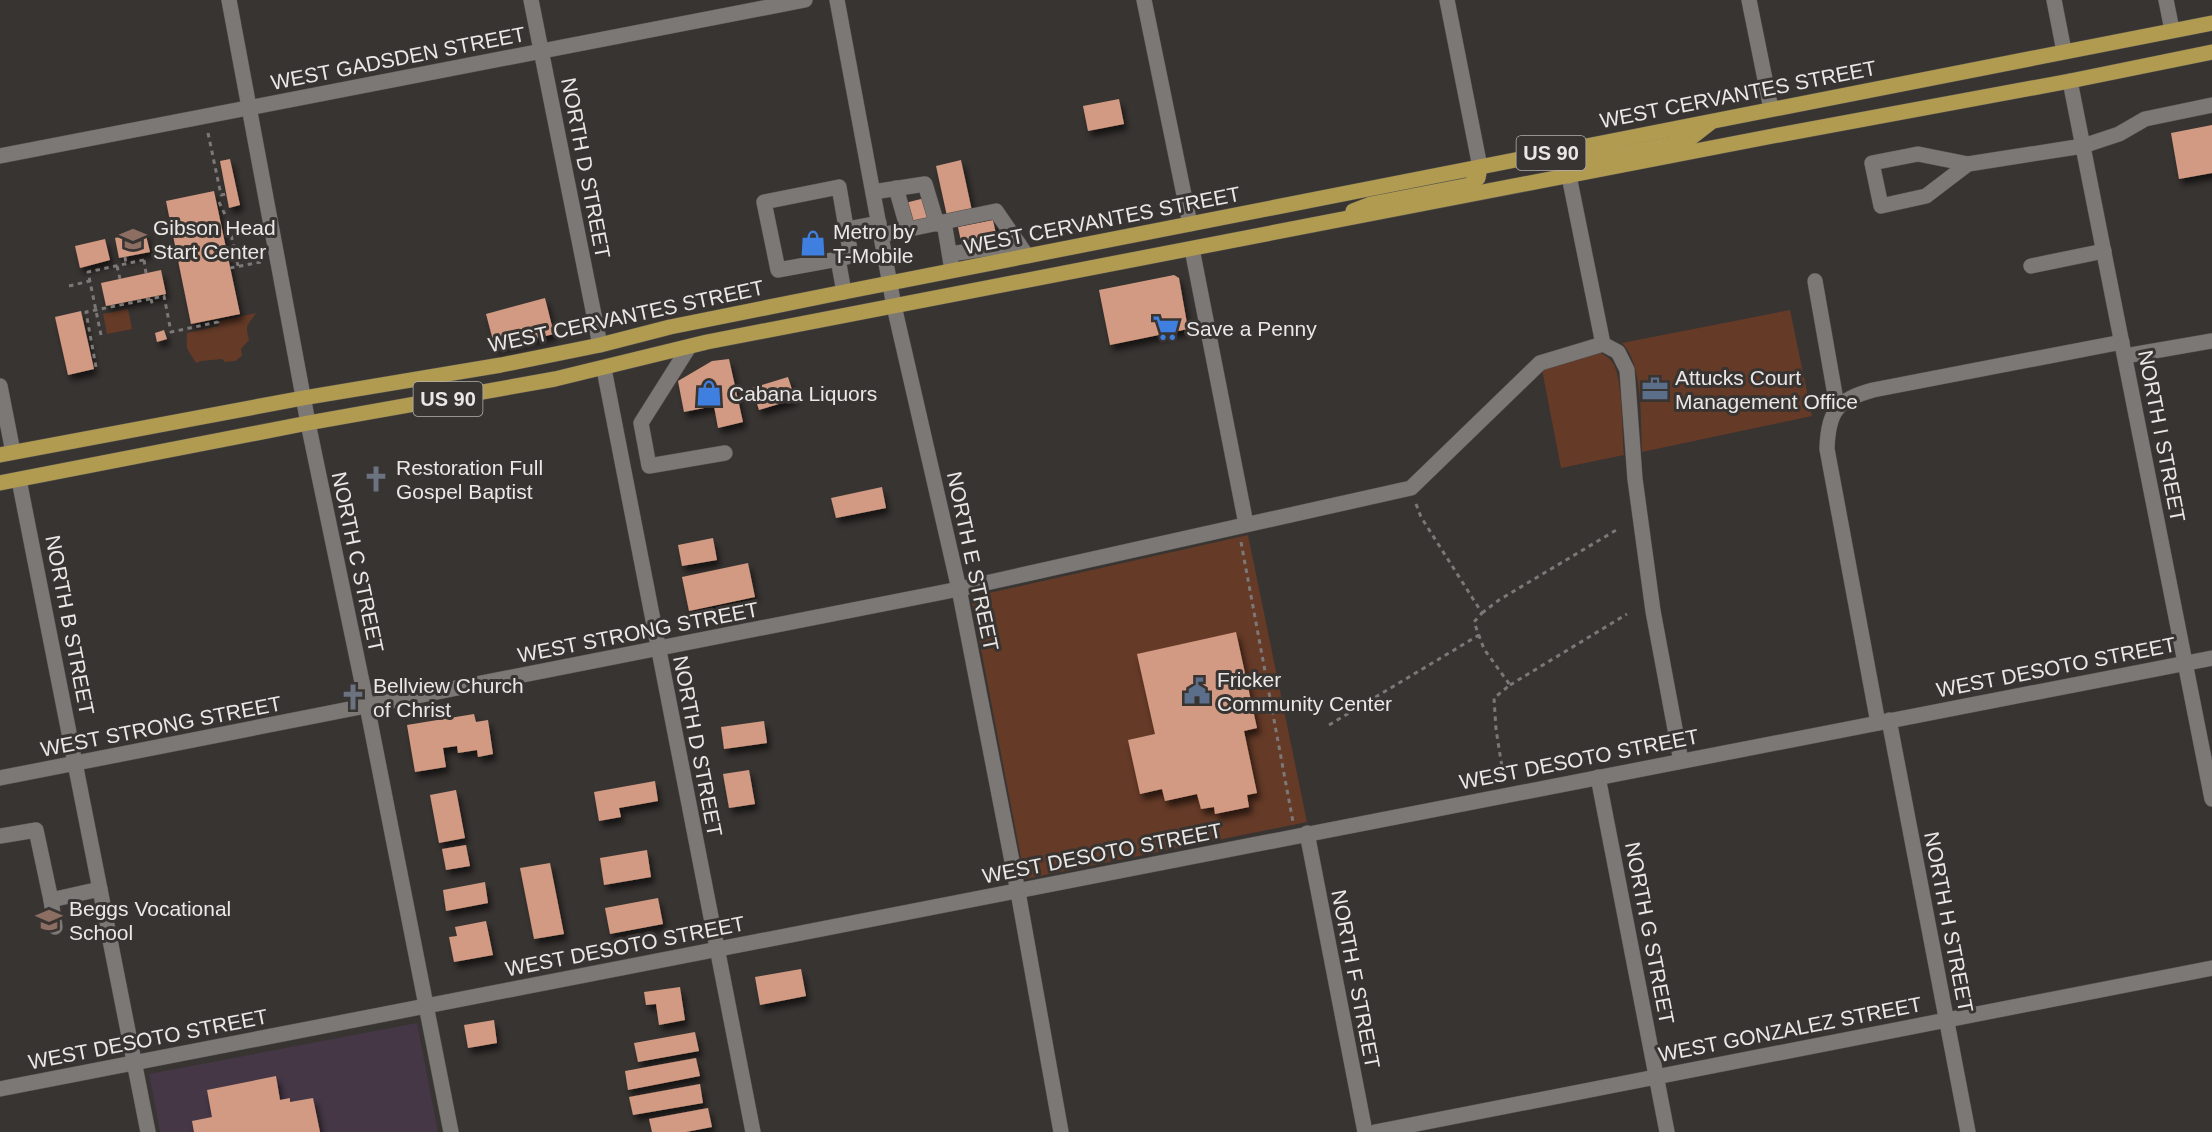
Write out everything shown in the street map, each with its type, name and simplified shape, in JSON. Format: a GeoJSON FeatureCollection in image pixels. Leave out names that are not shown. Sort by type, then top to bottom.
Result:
{"type":"FeatureCollection","features":[{"type":"Feature","properties":{"kind":"main road","name":"WEST CERVANTES STREET"},"geometry":{"type":"LineString","coordinates":[[7,453],[303,398],[501,365],[600,345],[670,327],[952,271],[1023,250],[1190,224],[2212,23]]}},
{"type":"Feature","properties":{"kind":"main road","name":"WEST CERVANTES STREET"},"geometry":{"type":"LineString","coordinates":[[0,483],[308,423],[428,403],[604,369],[689,347],[894,306],[2212,52]]}},
{"type":"Feature","properties":{"kind":"main road"},"geometry":{"type":"LineString","coordinates":[[1569,176],[1576,166],[1584,161],[1672,144],[1692,136],[1712,121]]}},
{"type":"Feature","properties":{"kind":"main road"},"geometry":{"type":"LineString","coordinates":[[1338,221],[1371,204],[1469,185],[1478,178],[1480,167]]}},
{"type":"Feature","properties":{"kind":"street","name":"NORTH C STREET"},"geometry":{"type":"LineString","coordinates":[[229,0],[303,398],[367,706],[451,1132]]}},
{"type":"Feature","properties":{"kind":"street","name":"NORTH D STREET"},"geometry":{"type":"LineString","coordinates":[[531,0],[600,345]]}},
{"type":"Feature","properties":{"kind":"street","name":"WEST GADSDEN STREET"},"geometry":{"type":"LineString","coordinates":[[0,156],[805,0]]}},
{"type":"Feature","properties":{"kind":"street","name":"NORTH E STREET"},"geometry":{"type":"LineString","coordinates":[[837,0],[894,306],[959,589],[1018,892],[1061,1132]]}},
{"type":"Feature","properties":{"kind":"street"},"geometry":{"type":"LineString","coordinates":[[1144,0],[1190,224]]}},
{"type":"Feature","properties":{"kind":"street"},"geometry":{"type":"LineString","coordinates":[[1447,0],[1480,167]]}},
{"type":"Feature","properties":{"kind":"street"},"geometry":{"type":"LineString","coordinates":[[1749,0],[1771,109]]}},
{"type":"Feature","properties":{"kind":"street"},"geometry":{"type":"LineString","coordinates":[[2054,0],[2064,51]]}},
{"type":"Feature","properties":{"kind":"street"},"geometry":{"type":"LineString","coordinates":[[2166,0],[2172,30]]}},
{"type":"Feature","properties":{"kind":"street","name":"NORTH I STREET"},"geometry":{"type":"LineString","coordinates":[[2070,81],[2212,799]]}},
{"type":"Feature","properties":{"kind":"street"},"geometry":{"type":"LineString","coordinates":[[1968,164],[1926,196],[1881,206],[1872,164],[1918,154],[1968,164],[2083,146],[2120,134],[2145,119],[2212,105]]}},
{"type":"Feature","properties":{"kind":"street"},"geometry":{"type":"LineString","coordinates":[[1569,176],[1603,344]]}},
{"type":"Feature","properties":{"kind":"street"},"geometry":{"type":"LineString","coordinates":[[873,192],[925,184],[941,223],[950,254],[952,271]]}},
{"type":"Feature","properties":{"kind":"street"},"geometry":{"type":"LineString","coordinates":[[839,187],[852,256],[838,260],[778,270],[764,202],[839,187]]}},
{"type":"Feature","properties":{"kind":"street"},"geometry":{"type":"LineString","coordinates":[[896,188],[908,230]]}},
{"type":"Feature","properties":{"kind":"street"},"geometry":{"type":"LineString","coordinates":[[847,229],[908,230],[996,211],[1023,250]]}},
{"type":"Feature","properties":{"kind":"street"},"geometry":{"type":"LineString","coordinates":[[1192,249],[1242,525]]}},
{"type":"Feature","properties":{"kind":"street"},"geometry":{"type":"LineString","coordinates":[[950,254],[1023,250]]}},
{"type":"Feature","properties":{"kind":"street"},"geometry":{"type":"LineString","coordinates":[[2031,266],[2104,251]]}},
{"type":"Feature","properties":{"kind":"street"},"geometry":{"type":"LineString","coordinates":[[838,260],[844,292]]}},
{"type":"Feature","properties":{"kind":"street"},"geometry":{"type":"LineString","coordinates":[[1815,281],[1837,406],[1856,394],[1874,390],[2124,349],[2212,341]]}},
{"type":"Feature","properties":{"kind":"street"},"geometry":{"type":"LineString","coordinates":[[1411,488],[1540,363],[1603,344],[1618,352],[1627,370],[1635,479],[1653,611],[1681,761]]}},
{"type":"Feature","properties":{"kind":"street"},"geometry":{"type":"LineString","coordinates":[[689,347],[641,423],[649,466],[725,453]]}},
{"type":"Feature","properties":{"kind":"street","name":"NORTH D STREET"},"geometry":{"type":"LineString","coordinates":[[604,369],[753,1132]]}},
{"type":"Feature","properties":{"kind":"street"},"geometry":{"type":"LineString","coordinates":[[0,386],[7,453]]}},
{"type":"Feature","properties":{"kind":"street","name":"NORTH H STREET"},"geometry":{"type":"LineString","coordinates":[[1837,406],[1827,432],[1827,449],[1947,1020],[1968,1132]]}},
{"type":"Feature","properties":{"kind":"street"},"geometry":{"type":"LineString","coordinates":[[619,447],[645,442]]}},
{"type":"Feature","properties":{"kind":"street","name":"NORTH B STREET"},"geometry":{"type":"LineString","coordinates":[[19,480],[148,1132]]}},
{"type":"Feature","properties":{"kind":"street","name":"WEST STRONG STREET"},"geometry":{"type":"LineString","coordinates":[[0,778],[959,589],[1411,488]]}},
{"type":"Feature","properties":{"kind":"street","name":"WEST DESOTO STREET"},"geometry":{"type":"LineString","coordinates":[[0,1089],[2212,658]]}},
{"type":"Feature","properties":{"kind":"street","name":"NORTH G STREET"},"geometry":{"type":"LineString","coordinates":[[1598,777],[1667,1132]]}},
{"type":"Feature","properties":{"kind":"street"},"geometry":{"type":"LineString","coordinates":[[0,836],[36,830],[56,927]]}},
{"type":"Feature","properties":{"kind":"street","name":"NORTH F STREET"},"geometry":{"type":"LineString","coordinates":[[1301,834],[1365,1132]]}},
{"type":"Feature","properties":{"kind":"street"},"geometry":{"type":"LineString","coordinates":[[51,900],[100,889]]}},
{"type":"Feature","properties":{"kind":"street","name":"WEST GONZALEZ STREET"},"geometry":{"type":"LineString","coordinates":[[1375,1132],[2212,968]]}},
{"type":"Feature","properties":{"kind":"path"},"geometry":{"type":"LineString","coordinates":[[208,133],[220,195],[226,194]]}},
{"type":"Feature","properties":{"kind":"path"},"geometry":{"type":"LineString","coordinates":[[219,202],[228,221],[238,266]]}},
{"type":"Feature","properties":{"kind":"path"},"geometry":{"type":"LineString","coordinates":[[125,257],[126,264]]}},
{"type":"Feature","properties":{"kind":"path"},"geometry":{"type":"LineString","coordinates":[[88,272],[146,260],[146,273]]}},
{"type":"Feature","properties":{"kind":"path"},"geometry":{"type":"LineString","coordinates":[[230,268],[262,261]]}},
{"type":"Feature","properties":{"kind":"path"},"geometry":{"type":"LineString","coordinates":[[117,265],[120,279]]}},
{"type":"Feature","properties":{"kind":"path"},"geometry":{"type":"LineString","coordinates":[[86,266],[101,335]]}},
{"type":"Feature","properties":{"kind":"path"},"geometry":{"type":"LineString","coordinates":[[69,286],[90,281]]}},
{"type":"Feature","properties":{"kind":"path"},"geometry":{"type":"LineString","coordinates":[[96,366],[86,312],[164,296],[171,332],[218,322],[217,319]]}},
{"type":"Feature","properties":{"kind":"path"},"geometry":{"type":"LineString","coordinates":[[151,299],[153,307]]}},
{"type":"Feature","properties":{"kind":"path"},"geometry":{"type":"LineString","coordinates":[[1411,488],[1421,517],[1482,613]]}},
{"type":"Feature","properties":{"kind":"path"},"geometry":{"type":"LineString","coordinates":[[1242,525],[1301,834]]}},
{"type":"Feature","properties":{"kind":"path"},"geometry":{"type":"LineString","coordinates":[[1510,686],[1484,650],[1474,622],[1499,600],[1618,529]]}},
{"type":"Feature","properties":{"kind":"path"},"geometry":{"type":"LineString","coordinates":[[1503,774],[1494,698],[1627,614]]}},
{"type":"Feature","properties":{"kind":"path"},"geometry":{"type":"LineString","coordinates":[[1329,725],[1479,635]]}},
{"type":"Feature","properties":{"kind":"shaded area"},"geometry":{"type":"Polygon","coordinates":[[[128,309],[132,329],[107,334],[103,314],[128,309]]]}},
{"type":"Feature","properties":{"kind":"shaded area"},"geometry":{"type":"Polygon","coordinates":[[[1790,310],[1812,416],[1642,452],[1640,394],[1634,365],[1622,343],[1790,310]]]}},
{"type":"Feature","properties":{"kind":"shaded area"},"geometry":{"type":"Polygon","coordinates":[[[256,313],[248,325],[249,340],[241,349],[242,356],[235,361],[225,362],[222,359],[196,363],[188,350],[187,333],[219,326],[219,321],[256,313]]]}},
{"type":"Feature","properties":{"kind":"shaded area"},"geometry":{"type":"Polygon","coordinates":[[[1596,348],[1613,363],[1619,381],[1624,455],[1561,468],[1540,359],[1596,348]]]}},
{"type":"Feature","properties":{"kind":"shaded area"},"geometry":{"type":"Polygon","coordinates":[[[1248,535],[1307,822],[1025,879],[971,597],[1248,535]]]}},
{"type":"Feature","properties":{"kind":"shaded area"},"geometry":{"type":"Polygon","coordinates":[[[417,1023],[438,1132],[160,1132],[149,1074],[417,1023]]]}},
{"type":"Feature","properties":{"kind":"building"},"geometry":{"type":"Polygon","coordinates":[[[1119,99],[1124,124],[1088,131],[1083,106],[1119,99]]]}},
{"type":"Feature","properties":{"kind":"building"},"geometry":{"type":"Polygon","coordinates":[[[2212,125],[2212,173],[2179,179],[2171,133],[2212,125]]]}},
{"type":"Feature","properties":{"kind":"building"},"geometry":{"type":"Polygon","coordinates":[[[230,159],[240,205],[229,208],[220,161],[230,159]]]}},
{"type":"Feature","properties":{"kind":"building"},"geometry":{"type":"Polygon","coordinates":[[[961,160],[972,211],[947,216],[936,166],[961,160]]]}},
{"type":"Feature","properties":{"kind":"building"},"geometry":{"type":"Polygon","coordinates":[[[214,191],[240,314],[191,324],[166,201],[214,191]]]}},
{"type":"Feature","properties":{"kind":"building"},"geometry":{"type":"Polygon","coordinates":[[[925,198],[931,220],[911,225],[905,203],[925,198]]]}},
{"type":"Feature","properties":{"kind":"building"},"geometry":{"type":"Polygon","coordinates":[[[993,220],[997,239],[962,246],[958,227],[993,220]]]}},
{"type":"Feature","properties":{"kind":"building"},"geometry":{"type":"Polygon","coordinates":[[[145,231],[150,252],[119,258],[115,238],[145,231]]]}},
{"type":"Feature","properties":{"kind":"building"},"geometry":{"type":"Polygon","coordinates":[[[105,239],[110,260],[80,268],[75,246],[105,239]]]}},
{"type":"Feature","properties":{"kind":"building"},"geometry":{"type":"Polygon","coordinates":[[[161,270],[166,294],[106,306],[101,283],[161,270]]]}},
{"type":"Feature","properties":{"kind":"building"},"geometry":{"type":"Polygon","coordinates":[[[1174,275],[1179,278],[1188,329],[1110,345],[1099,290],[1174,275]]]}},
{"type":"Feature","properties":{"kind":"building"},"geometry":{"type":"Polygon","coordinates":[[[545,298],[554,334],[495,348],[486,314],[545,298]]]}},
{"type":"Feature","properties":{"kind":"building"},"geometry":{"type":"Polygon","coordinates":[[[81,311],[94,369],[68,375],[55,317],[81,311]]]}},
{"type":"Feature","properties":{"kind":"building"},"geometry":{"type":"Polygon","coordinates":[[[164,330],[167,339],[157,342],[155,333],[164,330]]]}},
{"type":"Feature","properties":{"kind":"building","name":"Cabana Liquors"},"geometry":{"type":"Polygon","coordinates":[[[729,359],[743,422],[718,428],[714,406],[684,412],[678,381],[712,361],[729,359]]]}},
{"type":"Feature","properties":{"kind":"building"},"geometry":{"type":"Polygon","coordinates":[[[788,377],[795,399],[759,410],[752,388],[788,377]]]}},
{"type":"Feature","properties":{"kind":"building"},"geometry":{"type":"Polygon","coordinates":[[[882,487],[886,508],[836,518],[831,498],[882,487]]]}},
{"type":"Feature","properties":{"kind":"building"},"geometry":{"type":"Polygon","coordinates":[[[713,538],[717,560],[682,566],[678,545],[713,538]]]}},
{"type":"Feature","properties":{"kind":"building"},"geometry":{"type":"Polygon","coordinates":[[[748,563],[755,597],[689,611],[682,577],[748,563]]]}},
{"type":"Feature","properties":{"kind":"building","name":"Fricker Community Center"},"geometry":{"type":"Polygon","coordinates":[[[1236,632],[1257,728],[1244,731],[1257,793],[1247,795],[1249,807],[1215,814],[1214,807],[1201,809],[1197,794],[1165,801],[1162,789],[1140,794],[1128,740],[1155,734],[1137,654],[1236,632]]]}},
{"type":"Feature","properties":{"kind":"building"},"geometry":{"type":"Polygon","coordinates":[[[474,714],[476,722],[488,720],[493,754],[478,757],[477,750],[458,753],[457,746],[443,748],[446,767],[415,772],[407,725],[474,714]]]}},
{"type":"Feature","properties":{"kind":"building"},"geometry":{"type":"Polygon","coordinates":[[[764,721],[767,743],[724,749],[721,727],[764,721]]]}},
{"type":"Feature","properties":{"kind":"building"},"geometry":{"type":"Polygon","coordinates":[[[749,770],[755,804],[729,808],[723,774],[749,770]]]}},
{"type":"Feature","properties":{"kind":"building"},"geometry":{"type":"Polygon","coordinates":[[[655,781],[658,801],[619,808],[621,817],[599,821],[594,792],[655,781]]]}},
{"type":"Feature","properties":{"kind":"building"},"geometry":{"type":"Polygon","coordinates":[[[456,790],[465,838],[439,843],[430,795],[456,790]]]}},
{"type":"Feature","properties":{"kind":"building"},"geometry":{"type":"Polygon","coordinates":[[[466,845],[470,866],[446,870],[442,849],[466,845]]]}},
{"type":"Feature","properties":{"kind":"building"},"geometry":{"type":"Polygon","coordinates":[[[647,850],[651,877],[604,885],[600,858],[647,850]]]}},
{"type":"Feature","properties":{"kind":"building"},"geometry":{"type":"Polygon","coordinates":[[[550,863],[564,934],[534,939],[520,868],[550,863]]]}},
{"type":"Feature","properties":{"kind":"building"},"geometry":{"type":"Polygon","coordinates":[[[485,882],[488,903],[446,911],[443,890],[485,882]]]}},
{"type":"Feature","properties":{"kind":"building"},"geometry":{"type":"Polygon","coordinates":[[[658,898],[663,924],[610,934],[605,908],[658,898]]]}},
{"type":"Feature","properties":{"kind":"building"},"geometry":{"type":"Polygon","coordinates":[[[486,921],[493,955],[454,962],[449,937],[457,936],[455,927],[486,921]]]}},
{"type":"Feature","properties":{"kind":"building"},"geometry":{"type":"Polygon","coordinates":[[[801,969],[806,996],[760,1005],[755,977],[801,969]]]}},
{"type":"Feature","properties":{"kind":"building"},"geometry":{"type":"Polygon","coordinates":[[[680,987],[685,1020],[659,1025],[656,1004],[646,1005],[644,992],[680,987]]]}},
{"type":"Feature","properties":{"kind":"building"},"geometry":{"type":"Polygon","coordinates":[[[494,1020],[497,1043],[468,1048],[464,1025],[494,1020]]]}},
{"type":"Feature","properties":{"kind":"building"},"geometry":{"type":"Polygon","coordinates":[[[695,1032],[699,1051],[638,1062],[634,1043],[695,1032]]]}},
{"type":"Feature","properties":{"kind":"building"},"geometry":{"type":"Polygon","coordinates":[[[696,1058],[700,1076],[628,1090],[625,1071],[696,1058]]]}},
{"type":"Feature","properties":{"kind":"building"},"geometry":{"type":"Polygon","coordinates":[[[276,1076],[280,1100],[290,1098],[290,1102],[313,1098],[320,1132],[194,1132],[192,1121],[212,1117],[207,1090],[276,1076]]]}},
{"type":"Feature","properties":{"kind":"building"},"geometry":{"type":"Polygon","coordinates":[[[700,1084],[703,1103],[633,1115],[629,1097],[700,1084]]]}},
{"type":"Feature","properties":{"kind":"building"},"geometry":{"type":"Polygon","coordinates":[[[708,1108],[712,1127],[686,1132],[652,1132],[649,1119],[708,1108]]]}},
{"type":"Feature","properties":{"kind":"place","name":"Gibson Head Start Center"},"geometry":{"type":"Point","coordinates":[133,239]}},
{"type":"Feature","properties":{"kind":"place","name":"Metro by T-Mobile"},"geometry":{"type":"Point","coordinates":[813,243]}},
{"type":"Feature","properties":{"kind":"place","name":"Save a Penny"},"geometry":{"type":"Point","coordinates":[1166,328]}},
{"type":"Feature","properties":{"kind":"place","name":"Attucks Court Management Office"},"geometry":{"type":"Point","coordinates":[1655,389]}},
{"type":"Feature","properties":{"kind":"place","name":"Cabana Liquors"},"geometry":{"type":"Point","coordinates":[709,393]}},
{"type":"Feature","properties":{"kind":"place","name":"Restoration Full Gospel Baptist"},"geometry":{"type":"Point","coordinates":[376,479]}},
{"type":"Feature","properties":{"kind":"place","name":"Fricker Community Center"},"geometry":{"type":"Point","coordinates":[1197,691]}},
{"type":"Feature","properties":{"kind":"place","name":"Bellview Church of Christ"},"geometry":{"type":"Point","coordinates":[353,697]}},
{"type":"Feature","properties":{"kind":"place","name":"Beggs Vocational School"},"geometry":{"type":"Point","coordinates":[49,920]}}]}
